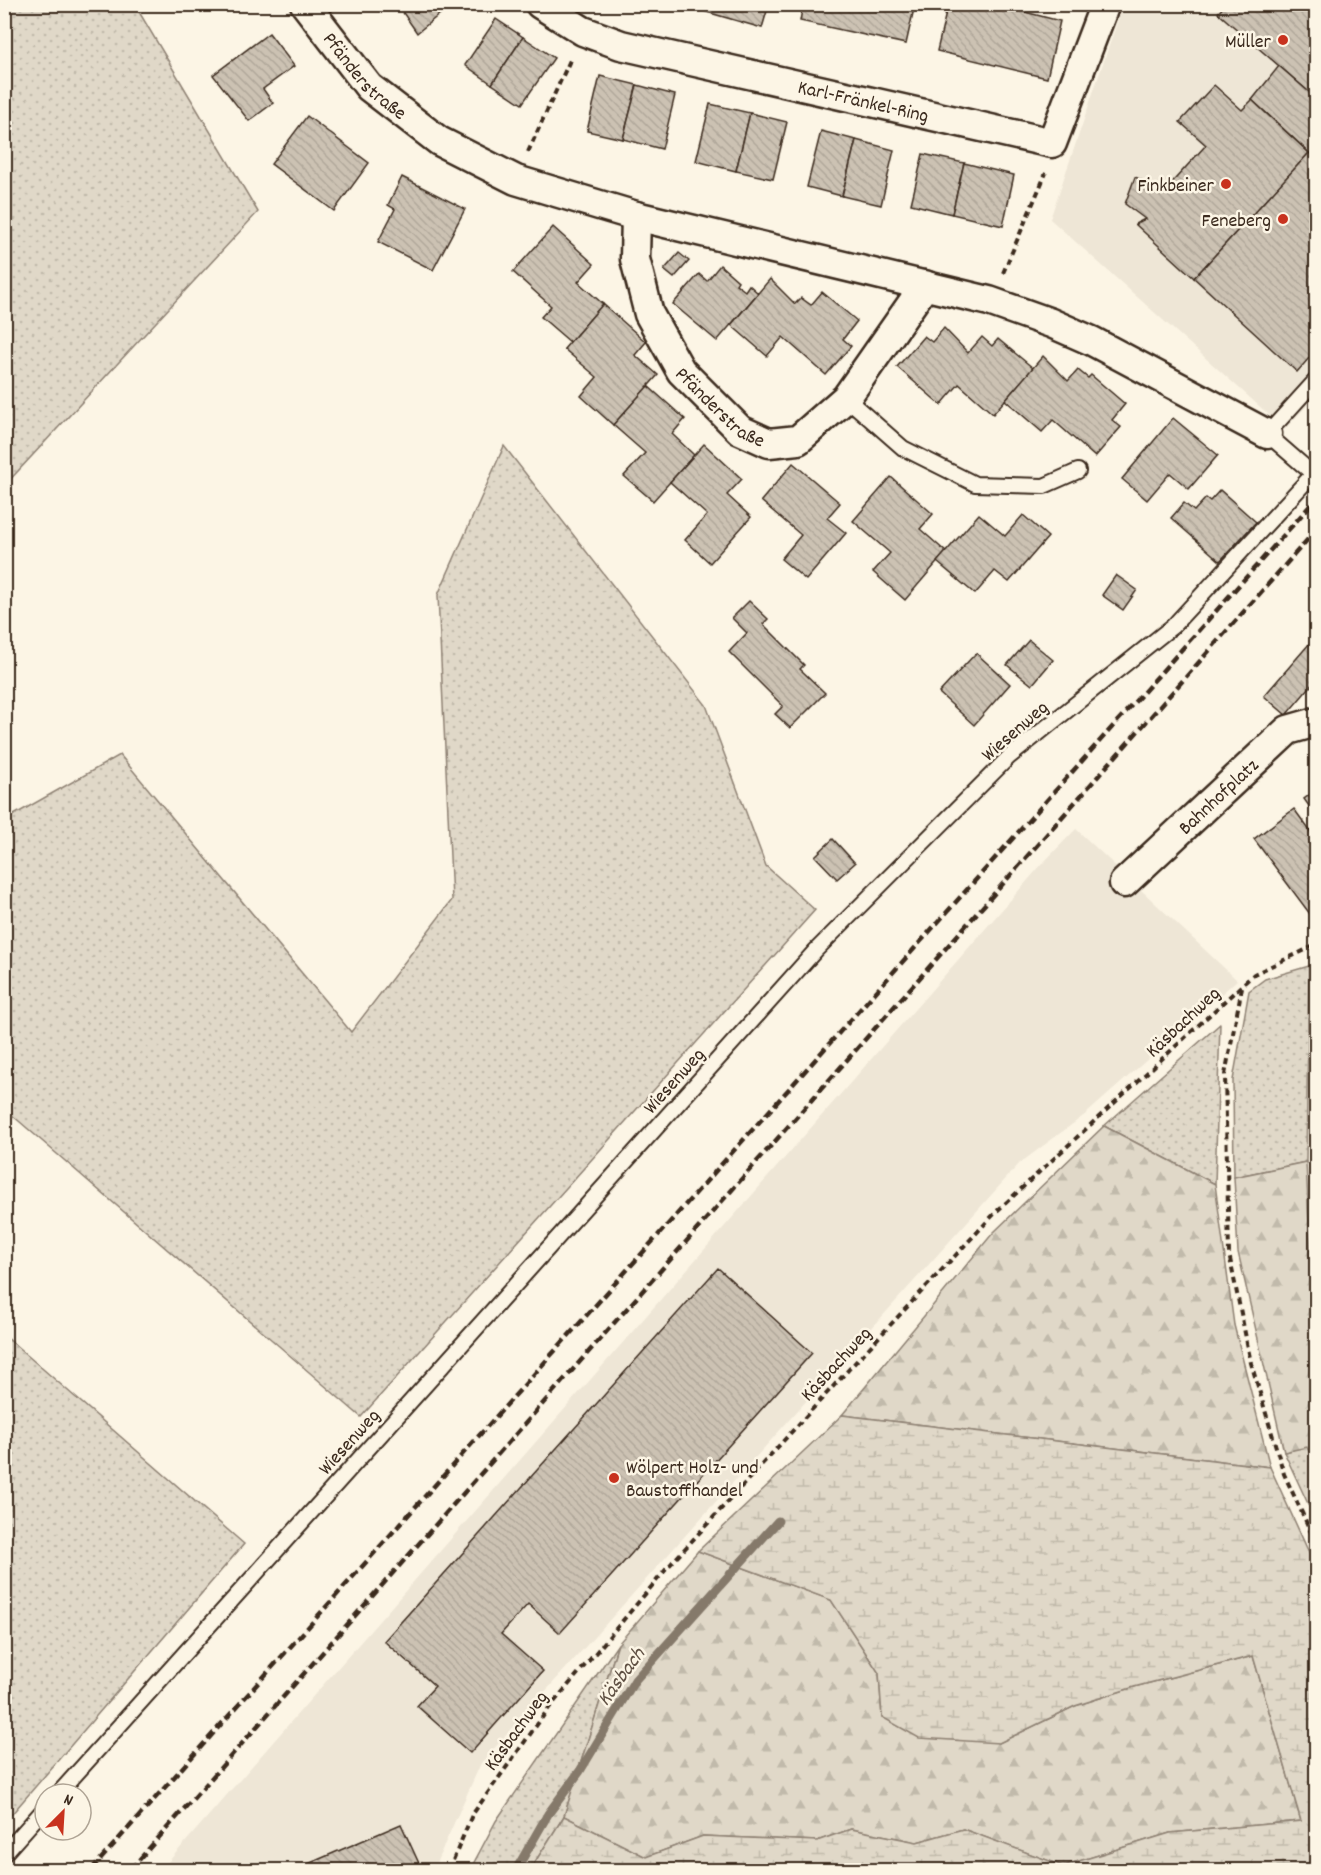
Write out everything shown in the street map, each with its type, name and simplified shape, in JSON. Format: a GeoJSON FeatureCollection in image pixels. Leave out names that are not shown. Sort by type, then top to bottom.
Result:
{"type":"FeatureCollection","features":[{"type":"Feature","properties":{"kind":"street","name":"Pfänderstraße"},"geometry":{"type":"LineString","coordinates":[[305,4],[369,87],[439,141],[516,180],[636,216],[989,301],[1051,323],[1092,341],[1267,434]]}},
{"type":"Feature","properties":{"kind":"street","name":"Karl-Fränkel-Ring"},"geometry":{"type":"LineString","coordinates":[[540,4],[583,31],[621,45],[1052,142]]}},
{"type":"Feature","properties":{"kind":"street"},"geometry":{"type":"LineString","coordinates":[[1052,142],[1105,4]]}},
{"type":"Feature","properties":{"kind":"street","name":"Pfänderstraße"},"geometry":{"type":"LineString","coordinates":[[636,216],[635,260],[649,314],[681,371],[740,430],[770,443],[798,440],[846,398],[925,285]]}},
{"type":"Feature","properties":{"kind":"street","name":"Bahnhofplatz"},"geometry":{"type":"LineString","coordinates":[[1124,884],[1288,730],[1317,722]]}},
{"type":"Feature","properties":{"kind":"lane"},"geometry":{"type":"LineString","coordinates":[[1267,434],[1317,380]]}},
{"type":"Feature","properties":{"kind":"lane"},"geometry":{"type":"LineString","coordinates":[[846,398],[903,448],[975,484],[1044,486],[1078,471]]}},
{"type":"Feature","properties":{"kind":"lane","name":"Wiesenweg"},"geometry":{"type":"LineString","coordinates":[[69,1782],[816,950],[1009,757],[1173,626],[1313,474],[1267,434]]}},
{"type":"Feature","properties":{"kind":"lane"},"geometry":{"type":"LineString","coordinates":[[4,1854],[33,1821]]}},
{"type":"Feature","properties":{"kind":"path"},"geometry":{"type":"LineString","coordinates":[[516,180],[583,31]]}},
{"type":"Feature","properties":{"kind":"path"},"geometry":{"type":"LineString","coordinates":[[989,301],[1043,183],[1052,142]]}},
{"type":"Feature","properties":{"kind":"path","name":"Käsbachweg"},"geometry":{"type":"LineString","coordinates":[[449,1870],[472,1815],[549,1708],[668,1567],[997,1211],[1254,974],[1317,945]]}},
{"type":"Feature","properties":{"kind":"path"},"geometry":{"type":"LineString","coordinates":[[1242,986],[1225,1075],[1229,1254],[1251,1363],[1284,1474],[1317,1543]]}},
{"type":"Feature","properties":{"kind":"shaded area"},"geometry":{"type":"Polygon","coordinates":[[[1123,5],[1316,5],[1316,396],[1285,429],[1050,219],[1123,5]]]}},
{"type":"Feature","properties":{"kind":"shaded area"},"geometry":{"type":"Polygon","coordinates":[[[1076,829],[1237,980],[1086,1114],[1020,1163],[481,1763],[433,1870],[161,1870],[1042,864],[1076,829]]]}},
{"type":"Feature","properties":{"kind":"green space"},"geometry":{"type":"Polygon","coordinates":[[[5,4],[135,5],[258,212],[5,485],[5,4]]]}},
{"type":"Feature","properties":{"kind":"green space"},"geometry":{"type":"Polygon","coordinates":[[[504,446],[706,705],[766,866],[815,910],[361,1417],[5,1109],[5,820],[120,755],[351,1032],[452,900],[438,595],[504,446]]]}},
{"type":"Feature","properties":{"kind":"green space"},"geometry":{"type":"Polygon","coordinates":[[[1309,966],[1306,1162],[1234,1177],[1233,1080],[1249,991],[1265,979],[1309,966]]]}},
{"type":"Feature","properties":{"kind":"green space"},"geometry":{"type":"Polygon","coordinates":[[[1220,1024],[1215,1184],[1104,1126],[1220,1024]]]}},
{"type":"Feature","properties":{"kind":"green space"},"geometry":{"type":"Polygon","coordinates":[[[1104,1126],[1215,1184],[1234,1325],[1270,1467],[842,1415],[993,1233],[1104,1126]]]}},
{"type":"Feature","properties":{"kind":"green space"},"geometry":{"type":"Polygon","coordinates":[[[1306,1162],[1316,1369],[1316,1467],[1307,1447],[1284,1452],[1238,1252],[1234,1177],[1306,1162]]]}},
{"type":"Feature","properties":{"kind":"green space"},"geometry":{"type":"Polygon","coordinates":[[[5,1336],[244,1544],[39,1782],[33,1782],[33,1789],[5,1822],[5,1336]]]}},
{"type":"Feature","properties":{"kind":"green space"},"geometry":{"type":"Polygon","coordinates":[[[842,1415],[1270,1467],[1316,1568],[1316,1870],[530,1870],[564,1816],[646,1857],[703,1836],[817,1841],[851,1829],[917,1842],[963,1829],[1063,1866],[1170,1833],[1301,1821],[1253,1656],[1134,1687],[1075,1706],[999,1743],[919,1738],[882,1717],[879,1673],[831,1600],[698,1551],[842,1415]]]}},
{"type":"Feature","properties":{"kind":"green space"},"geometry":{"type":"Polygon","coordinates":[[[1307,1446],[1316,1467],[1316,1521],[1284,1452],[1307,1446]]]}},
{"type":"Feature","properties":{"kind":"green space"},"geometry":{"type":"Polygon","coordinates":[[[698,1551],[831,1600],[879,1673],[882,1717],[999,1743],[1075,1706],[1134,1687],[1253,1656],[1301,1821],[1170,1833],[1063,1866],[963,1829],[917,1842],[851,1829],[817,1841],[703,1836],[646,1857],[564,1816],[618,1644],[698,1551]]]}},
{"type":"Feature","properties":{"kind":"green space"},"geometry":{"type":"Polygon","coordinates":[[[618,1644],[564,1816],[530,1870],[508,1868],[470,1870],[496,1821],[618,1644]]]}},
{"type":"Feature","properties":{"kind":"building"},"geometry":{"type":"Polygon","coordinates":[[[208,4],[222,4],[211,10],[208,4]]]}},
{"type":"Feature","properties":{"kind":"building"},"geometry":{"type":"Polygon","coordinates":[[[397,4],[452,4],[417,33],[397,4]]]}},
{"type":"Feature","properties":{"kind":"building"},"geometry":{"type":"Polygon","coordinates":[[[679,4],[769,4],[762,28],[679,4]]]}},
{"type":"Feature","properties":{"kind":"building"},"geometry":{"type":"Polygon","coordinates":[[[803,4],[915,4],[906,44],[800,21],[803,4]]]}},
{"type":"Feature","properties":{"kind":"building"},"geometry":{"type":"Polygon","coordinates":[[[948,4],[994,4],[1060,21],[1047,78],[937,51],[948,4]]]}},
{"type":"Feature","properties":{"kind":"building","name":"Müller"},"geometry":{"type":"Polygon","coordinates":[[[1226,4],[1316,4],[1316,98],[1218,13],[1226,4]]]}},
{"type":"Feature","properties":{"kind":"building"},"geometry":{"type":"Polygon","coordinates":[[[496,19],[523,37],[492,84],[465,65],[496,19]]]}},
{"type":"Feature","properties":{"kind":"building"},"geometry":{"type":"Polygon","coordinates":[[[269,33],[294,66],[263,89],[273,103],[249,121],[213,75],[269,33]]]}},
{"type":"Feature","properties":{"kind":"building"},"geometry":{"type":"Polygon","coordinates":[[[523,37],[554,58],[522,104],[492,84],[523,37]]]}},
{"type":"Feature","properties":{"kind":"building"},"geometry":{"type":"Polygon","coordinates":[[[1279,66],[1316,98],[1316,159],[1252,100],[1279,66]]]}},
{"type":"Feature","properties":{"kind":"building"},"geometry":{"type":"Polygon","coordinates":[[[600,76],[637,85],[623,139],[587,131],[600,76]]]}},
{"type":"Feature","properties":{"kind":"building"},"geometry":{"type":"Polygon","coordinates":[[[637,85],[675,95],[662,149],[623,139],[637,85]]]}},
{"type":"Feature","properties":{"kind":"building","name":"Finkbeiner"},"geometry":{"type":"Polygon","coordinates":[[[1214,85],[1242,110],[1252,100],[1309,153],[1194,278],[1135,224],[1145,219],[1125,204],[1135,177],[1165,190],[1206,145],[1180,122],[1214,85]]]}},
{"type":"Feature","properties":{"kind":"building"},"geometry":{"type":"Polygon","coordinates":[[[710,104],[750,113],[736,171],[696,161],[710,104]]]}},
{"type":"Feature","properties":{"kind":"building"},"geometry":{"type":"Polygon","coordinates":[[[750,113],[787,122],[773,179],[736,171],[750,113]]]}},
{"type":"Feature","properties":{"kind":"building"},"geometry":{"type":"Polygon","coordinates":[[[307,116],[369,163],[334,211],[271,164],[307,116]]]}},
{"type":"Feature","properties":{"kind":"building"},"geometry":{"type":"Polygon","coordinates":[[[821,131],[856,140],[842,196],[807,187],[821,131]]]}},
{"type":"Feature","properties":{"kind":"building"},"geometry":{"type":"Polygon","coordinates":[[[856,140],[894,150],[881,205],[842,196],[856,140]]]}},
{"type":"Feature","properties":{"kind":"building","name":"Feneberg"},"geometry":{"type":"Polygon","coordinates":[[[1309,153],[1316,159],[1316,350],[1297,372],[1194,278],[1309,153]]]}},
{"type":"Feature","properties":{"kind":"building"},"geometry":{"type":"Polygon","coordinates":[[[923,154],[964,163],[952,214],[911,204],[923,154]]]}},
{"type":"Feature","properties":{"kind":"building"},"geometry":{"type":"Polygon","coordinates":[[[964,163],[1014,175],[1003,226],[952,214],[964,163]]]}},
{"type":"Feature","properties":{"kind":"building"},"geometry":{"type":"Polygon","coordinates":[[[402,177],[465,209],[433,270],[378,242],[395,209],[388,205],[402,177]]]}},
{"type":"Feature","properties":{"kind":"building"},"geometry":{"type":"Polygon","coordinates":[[[553,227],[594,264],[578,282],[603,304],[570,342],[541,317],[551,306],[513,272],[553,227]]]}},
{"type":"Feature","properties":{"kind":"building"},"geometry":{"type":"Polygon","coordinates":[[[679,253],[689,261],[674,278],[664,270],[679,253]]]}},
{"type":"Feature","properties":{"kind":"building"},"geometry":{"type":"Polygon","coordinates":[[[720,265],[738,281],[736,284],[745,291],[749,285],[758,293],[717,341],[673,304],[699,274],[707,281],[720,265]]]}},
{"type":"Feature","properties":{"kind":"building"},"geometry":{"type":"Polygon","coordinates":[[[770,279],[795,304],[801,298],[811,305],[822,292],[857,321],[843,339],[851,346],[826,375],[783,337],[767,356],[731,325],[770,279]]]}},
{"type":"Feature","properties":{"kind":"building"},"geometry":{"type":"Polygon","coordinates":[[[603,304],[646,342],[635,355],[658,375],[613,425],[581,396],[597,377],[564,349],[603,304]]]}},
{"type":"Feature","properties":{"kind":"building"},"geometry":{"type":"Polygon","coordinates":[[[944,328],[968,353],[982,337],[992,346],[998,339],[1033,368],[993,414],[959,384],[941,405],[897,367],[924,336],[932,342],[944,328]]]}},
{"type":"Feature","properties":{"kind":"building"},"geometry":{"type":"Polygon","coordinates":[[[1043,356],[1068,381],[1078,370],[1088,378],[1091,375],[1125,404],[1112,420],[1121,427],[1095,457],[1053,420],[1042,432],[1005,400],[1043,356]]]}},
{"type":"Feature","properties":{"kind":"building"},"geometry":{"type":"Polygon","coordinates":[[[648,386],[685,419],[672,434],[694,455],[653,501],[624,476],[645,453],[613,425],[648,386]]]}},
{"type":"Feature","properties":{"kind":"building"},"geometry":{"type":"Polygon","coordinates":[[[1173,418],[1218,455],[1189,489],[1170,473],[1147,500],[1122,479],[1173,418]]]}},
{"type":"Feature","properties":{"kind":"building"},"geometry":{"type":"Polygon","coordinates":[[[704,444],[742,479],[727,495],[751,517],[710,563],[685,540],[707,515],[670,482],[704,444]]]}},
{"type":"Feature","properties":{"kind":"building"},"geometry":{"type":"Polygon","coordinates":[[[793,463],[840,503],[827,518],[846,533],[806,580],[781,559],[801,535],[761,501],[793,463]]]}},
{"type":"Feature","properties":{"kind":"building"},"geometry":{"type":"Polygon","coordinates":[[[891,477],[933,514],[920,529],[946,552],[905,600],[873,572],[890,553],[853,521],[891,477]]]}},
{"type":"Feature","properties":{"kind":"building"},"geometry":{"type":"Polygon","coordinates":[[[1220,490],[1256,522],[1220,561],[1171,518],[1184,503],[1194,511],[1206,498],[1210,501],[1220,490]]]}},
{"type":"Feature","properties":{"kind":"building"},"geometry":{"type":"Polygon","coordinates":[[[979,514],[1005,536],[1023,515],[1048,537],[1009,582],[995,571],[975,594],[937,562],[979,514]]]}},
{"type":"Feature","properties":{"kind":"building"},"geometry":{"type":"Polygon","coordinates":[[[1116,575],[1137,590],[1123,610],[1102,595],[1116,575]]]}},
{"type":"Feature","properties":{"kind":"building"},"geometry":{"type":"Polygon","coordinates":[[[749,601],[768,619],[763,624],[804,665],[800,669],[825,693],[790,728],[775,714],[783,706],[729,652],[747,633],[732,618],[749,601]]]}},
{"type":"Feature","properties":{"kind":"building"},"geometry":{"type":"Polygon","coordinates":[[[1316,636],[1316,680],[1286,715],[1264,696],[1316,636]]]}},
{"type":"Feature","properties":{"kind":"building"},"geometry":{"type":"Polygon","coordinates":[[[1029,640],[1053,660],[1032,685],[1007,665],[1029,640]]]}},
{"type":"Feature","properties":{"kind":"building"},"geometry":{"type":"Polygon","coordinates":[[[976,653],[1010,684],[974,725],[939,693],[976,653]]]}},
{"type":"Feature","properties":{"kind":"building"},"geometry":{"type":"Polygon","coordinates":[[[1316,790],[1316,816],[1304,799],[1316,790]]]}},
{"type":"Feature","properties":{"kind":"building"},"geometry":{"type":"Polygon","coordinates":[[[1294,809],[1316,839],[1316,922],[1254,839],[1294,809]]]}},
{"type":"Feature","properties":{"kind":"building"},"geometry":{"type":"Polygon","coordinates":[[[833,839],[855,863],[837,879],[815,856],[833,839]]]}},
{"type":"Feature","properties":{"kind":"building","name":"Wölpert Holz- und Baustoffhandel"},"geometry":{"type":"Polygon","coordinates":[[[718,1268],[812,1353],[560,1633],[528,1604],[501,1634],[543,1671],[470,1753],[417,1706],[435,1686],[384,1641],[718,1268]]]}},
{"type":"Feature","properties":{"kind":"building"},"geometry":{"type":"Polygon","coordinates":[[[401,1824],[422,1870],[294,1870],[401,1824]]]}},
{"type":"Feature","properties":{"kind":"waterway","name":"Käsbach"},"geometry":{"type":"LineString","coordinates":[[516,1870],[548,1814],[580,1771],[635,1680],[778,1521]]}},
{"type":"Feature","properties":{"kind":"railway"},"geometry":{"type":"LineString","coordinates":[[91,1870],[1316,499]]}},
{"type":"Feature","properties":{"kind":"railway"},"geometry":{"type":"LineString","coordinates":[[130,1870],[1316,530]]}},
{"type":"Feature","properties":{"kind":"place","name":"Müller"},"geometry":{"type":"Point","coordinates":[1283,40]}},
{"type":"Feature","properties":{"kind":"place","name":"Finkbeiner"},"geometry":{"type":"Point","coordinates":[1226,184]}},
{"type":"Feature","properties":{"kind":"place","name":"Feneberg"},"geometry":{"type":"Point","coordinates":[1283,219]}},
{"type":"Feature","properties":{"kind":"place","name":"Wölpert Holz- und Baustoffhandel"},"geometry":{"type":"Point","coordinates":[614,1478]}}]}
